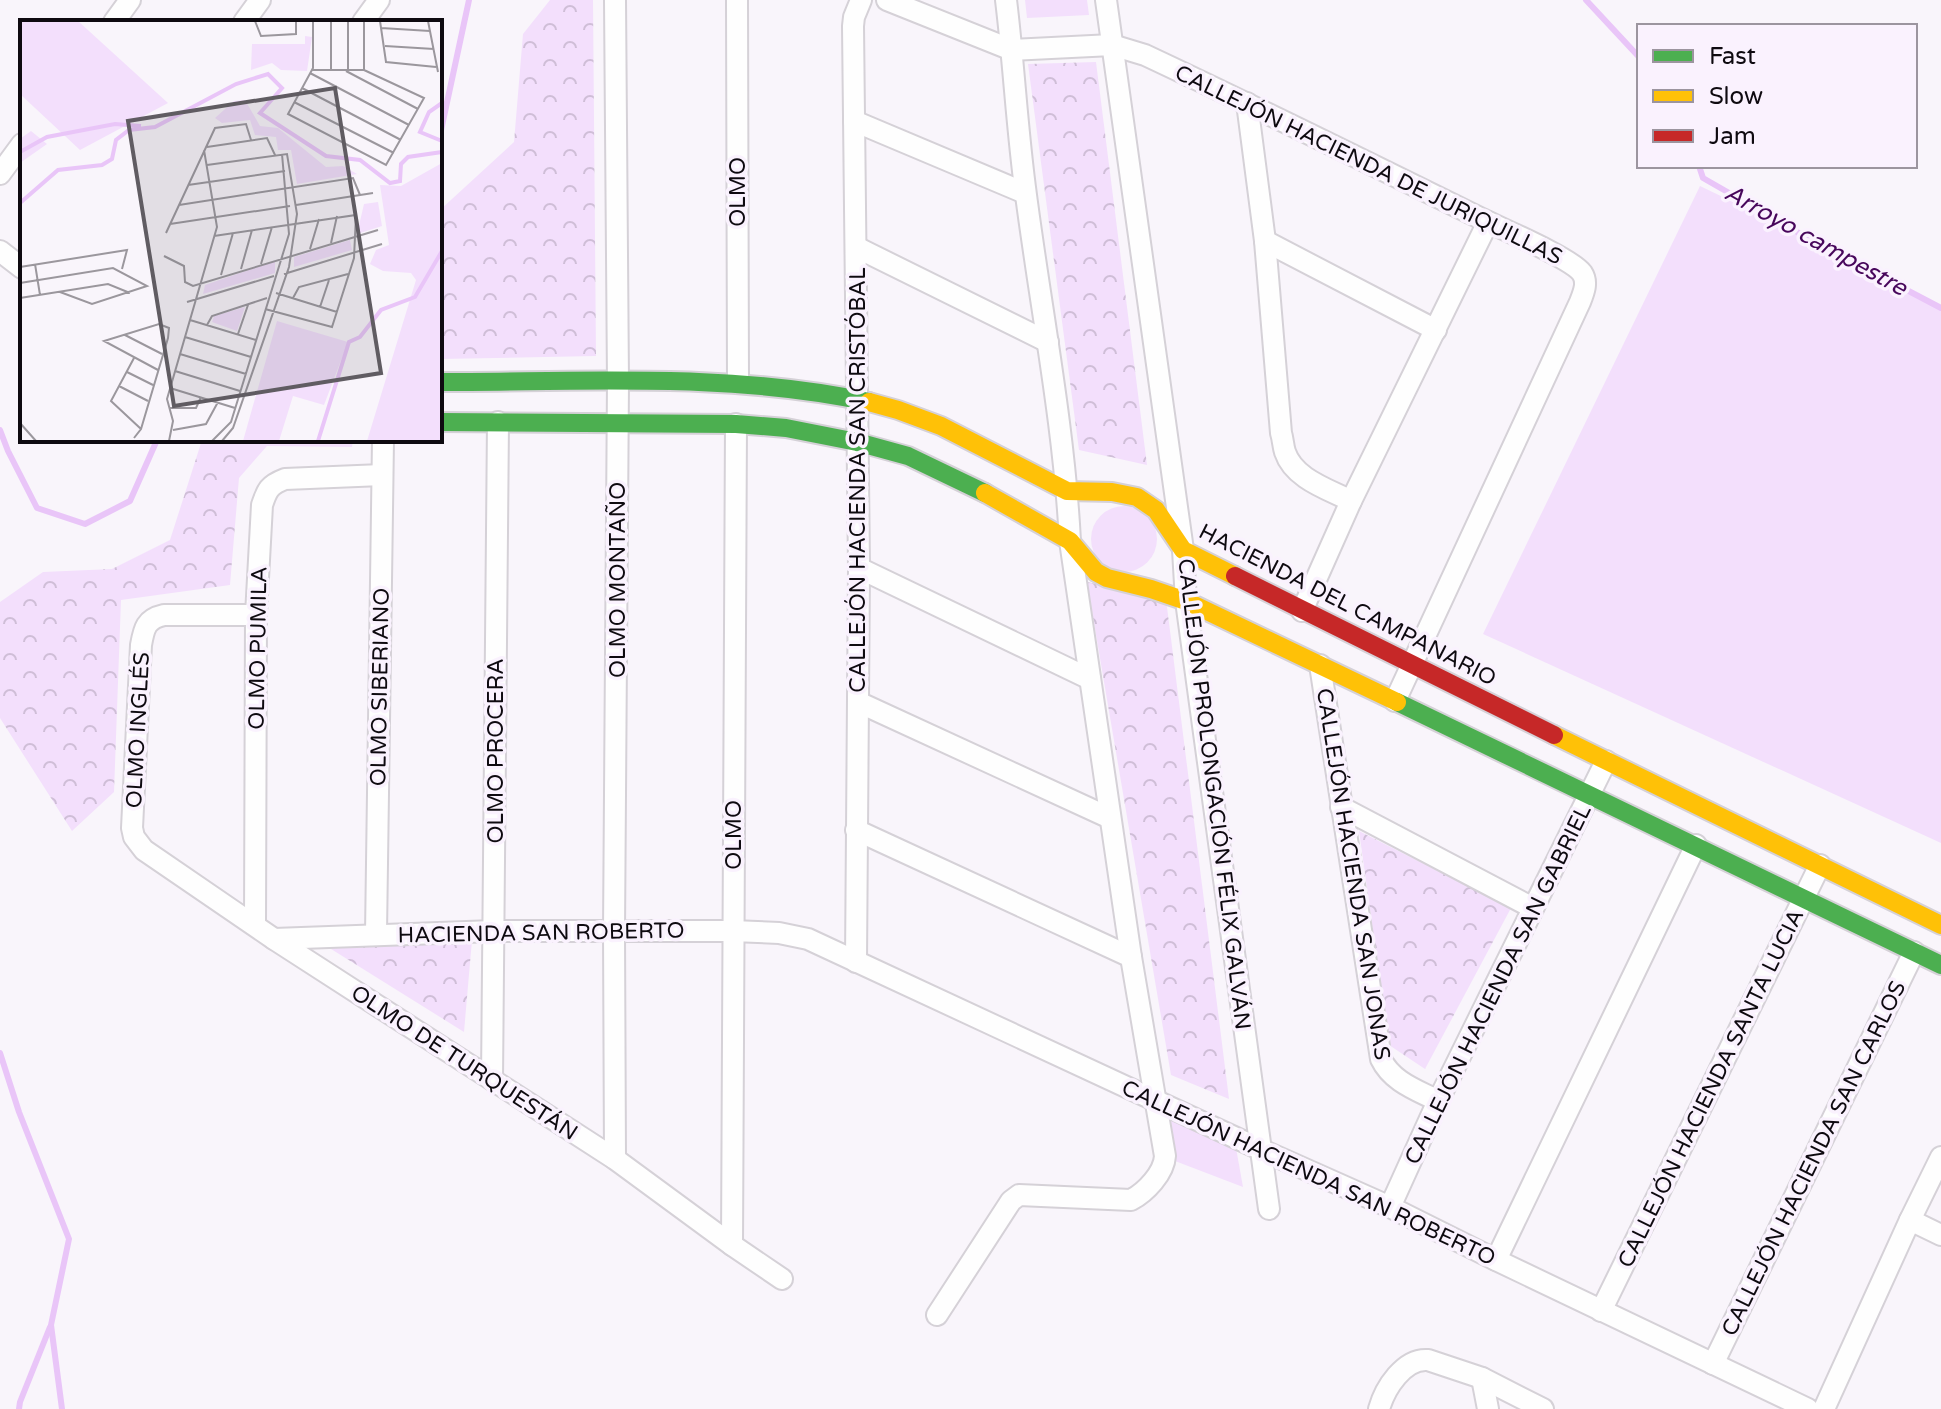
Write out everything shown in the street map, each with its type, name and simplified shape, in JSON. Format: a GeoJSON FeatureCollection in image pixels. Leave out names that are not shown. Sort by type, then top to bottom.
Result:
{"type":"FeatureCollection","features":[{"type":"Feature","properties":{"kind":"street"},"geometry":{"type":"LineString","coordinates":[[115,20],[130,0]]}},
{"type":"Feature","properties":{"kind":"street"},"geometry":{"type":"LineString","coordinates":[[245,20],[260,0]]}},
{"type":"Feature","properties":{"kind":"street"},"geometry":{"type":"LineString","coordinates":[[364,20],[379,0]]}},
{"type":"Feature","properties":{"kind":"street","name":"OLMO MONTAÑO"},"geometry":{"type":"LineString","coordinates":[[615,0],[618,382],[615,1159]]}},
{"type":"Feature","properties":{"kind":"street","name":"OLMO"},"geometry":{"type":"LineString","coordinates":[[737,0],[738,383]]}},
{"type":"Feature","properties":{"kind":"street","name":"CALLEJÓN HACIENDA SAN CRISTÓBAL"},"geometry":{"type":"LineString","coordinates":[[856,962],[859,568],[853,26],[861,0]]}},
{"type":"Feature","properties":{"kind":"street"},"geometry":{"type":"LineString","coordinates":[[887,0],[1012,50]]}},
{"type":"Feature","properties":{"kind":"street"},"geometry":{"type":"LineString","coordinates":[[937,1315],[1011,1201],[1019,1195],[1131,1200],[1141,1195],[1164,1166],[1165,1156],[1131,957],[1070,541],[1067,491],[1048,342],[1025,193],[1006,0]]}},
{"type":"Feature","properties":{"kind":"street","name":"CALLEJÓN PROLONGACIÓN FÉLIX GALVÁN"},"geometry":{"type":"LineString","coordinates":[[1106,0],[1183,550],[1186,601],[1269,1209]]}},
{"type":"Feature","properties":{"kind":"street","name":"CALLEJÓN HACIENDA DE JURIQUILLAS"},"geometry":{"type":"LineString","coordinates":[[1012,50],[1112,45],[1145,55],[1569,262],[1583,274],[1585,290],[1395,701]]}},
{"type":"Feature","properties":{"kind":"street"},"geometry":{"type":"LineString","coordinates":[[1247,103],[1265,241],[1285,453],[1301,475],[1351,501]]}},
{"type":"Feature","properties":{"kind":"street"},"geometry":{"type":"LineString","coordinates":[[854,121],[1025,193]]}},
{"type":"Feature","properties":{"kind":"street"},"geometry":{"type":"LineString","coordinates":[[0,174],[20,147]]}},
{"type":"Feature","properties":{"kind":"street"},"geometry":{"type":"LineString","coordinates":[[1302,611],[1351,501],[1488,222]]}},
{"type":"Feature","properties":{"kind":"street"},"geometry":{"type":"LineString","coordinates":[[1265,241],[1436,330]]}},
{"type":"Feature","properties":{"kind":"street"},"geometry":{"type":"LineString","coordinates":[[856,247],[1048,342]]}},
{"type":"Feature","properties":{"kind":"street"},"geometry":{"type":"LineString","coordinates":[[0,251],[20,266]]}},
{"type":"Feature","properties":{"kind":"street","name":"HACIENDA DEL CAMPANARIO"},"geometry":{"type":"LineString","coordinates":[[442,382],[738,383],[797,388],[857,398],[916,416],[1067,491],[1083,494],[1112,492],[1140,499],[1163,516],[1183,550],[1410,665],[1941,925]]}},
{"type":"Feature","properties":{"kind":"street"},"geometry":{"type":"LineString","coordinates":[[442,422],[736,424],[786,428],[908,456],[969,484],[1070,541],[1096,572],[1107,578],[1186,601],[1941,965]]}},
{"type":"Feature","properties":{"kind":"street","name":"OLMO PROCERA"},"geometry":{"type":"LineString","coordinates":[[492,1079],[498,422]]}},
{"type":"Feature","properties":{"kind":"street","name":"OLMO"},"geometry":{"type":"LineString","coordinates":[[732,1245],[736,424]]}},
{"type":"Feature","properties":{"kind":"street","name":"OLMO SIBERIANO"},"geometry":{"type":"LineString","coordinates":[[376,934],[383,442]]}},
{"type":"Feature","properties":{"kind":"street","name":"OLMO PUMILA"},"geometry":{"type":"LineString","coordinates":[[255,925],[256,615],[262,505],[266,490],[285,479],[382,475]]}},
{"type":"Feature","properties":{"kind":"street"},"geometry":{"type":"LineString","coordinates":[[859,568],[1090,679]]}},
{"type":"Feature","properties":{"kind":"street","name":"OLMO INGLÉS"},"geometry":{"type":"LineString","coordinates":[[144,850],[134,837],[132,828],[144,628],[147,622],[164,615],[256,615]]}},
{"type":"Feature","properties":{"kind":"street","name":"CALLEJÓN HACIENDA SAN JONAS"},"geometry":{"type":"LineString","coordinates":[[1320,665],[1381,1059],[1385,1068],[1400,1081],[1438,1101]]}},
{"type":"Feature","properties":{"kind":"street"},"geometry":{"type":"LineString","coordinates":[[858,702],[1110,818]]}},
{"type":"Feature","properties":{"kind":"street","name":"CALLEJÓN HACIENDA SAN GABRIEL"},"geometry":{"type":"LineString","coordinates":[[1390,1207],[1438,1101],[1606,761]]}},
{"type":"Feature","properties":{"kind":"street"},"geometry":{"type":"LineString","coordinates":[[1341,807],[1533,908]]}},
{"type":"Feature","properties":{"kind":"street"},"geometry":{"type":"LineString","coordinates":[[856,830],[1131,957]]}},
{"type":"Feature","properties":{"kind":"street"},"geometry":{"type":"LineString","coordinates":[[1496,1260],[1696,845]]}},
{"type":"Feature","properties":{"kind":"street","name":"OLMO DE TURQUESTÁN"},"geometry":{"type":"LineString","coordinates":[[144,850],[274,939],[615,1159],[782,1279]]}},
{"type":"Feature","properties":{"kind":"street","name":"CALLEJÓN HACIENDA SANTA LUCIA"},"geometry":{"type":"LineString","coordinates":[[1601,1311],[1820,865]]}},
{"type":"Feature","properties":{"kind":"street","name":"HACIENDA SAN ROBERTO"},"geometry":{"type":"LineString","coordinates":[[274,939],[494,931],[732,931],[779,933],[808,939]]}},
{"type":"Feature","properties":{"kind":"street","name":"CALLEJÓN HACIENDA SAN ROBERTO"},"geometry":{"type":"LineString","coordinates":[[808,939],[1390,1207],[1808,1409]]}},
{"type":"Feature","properties":{"kind":"street","name":"CALLEJÓN HACIENDA SAN CARLOS"},"geometry":{"type":"LineString","coordinates":[[1713,1364],[1914,952]]}},
{"type":"Feature","properties":{"kind":"street"},"geometry":{"type":"LineString","coordinates":[[1824,1409],[1941,1157]]}},
{"type":"Feature","properties":{"kind":"street"},"geometry":{"type":"LineString","coordinates":[[1910,1220],[1941,1235]]}},
{"type":"Feature","properties":{"kind":"street"},"geometry":{"type":"LineString","coordinates":[[1379,1409],[1386,1391],[1399,1374],[1414,1361],[1422,1359],[1482,1378],[1543,1409]]}},
{"type":"Feature","properties":{"kind":"street"},"geometry":{"type":"LineString","coordinates":[[1482,1378],[1488,1409]]}},
{"type":"Feature","properties":{"kind":"green space"},"geometry":{"type":"Polygon","coordinates":[[[550,0],[593,0],[596,356],[442,359],[442,208],[514,142],[523,34],[550,0]]]}},
{"type":"Feature","properties":{"kind":"green space"},"geometry":{"type":"Polygon","coordinates":[[[1025,0],[1087,0],[1089,15],[1027,18],[1025,0]]]}},
{"type":"Feature","properties":{"kind":"green space"},"geometry":{"type":"Polygon","coordinates":[[[1096,62],[1147,465],[1079,450],[1028,64],[1096,62]]]}},
{"type":"Feature","properties":{"kind":"green space"},"geometry":{"type":"Polygon","coordinates":[[[1700,186],[1941,308],[1941,843],[1483,634],[1700,186]]]}},
{"type":"Feature","properties":{"kind":"green space"},"geometry":{"type":"Polygon","coordinates":[[[201,442],[353,442],[352,447],[267,446],[239,478],[230,585],[121,600],[114,792],[72,831],[0,718],[0,602],[43,572],[112,569],[170,540],[201,442]]]}},
{"type":"Feature","properties":{"kind":"green space"},"geometry":{"type":"Polygon","coordinates":[[[1124,506],[1137,509],[1147,516],[1154,526],[1157,539],[1154,552],[1147,562],[1137,569],[1124,572],[1111,569],[1101,562],[1094,552],[1091,539],[1094,526],[1101,516],[1111,509],[1124,506]]]}},
{"type":"Feature","properties":{"kind":"green space"},"geometry":{"type":"Polygon","coordinates":[[[1087,582],[1166,599],[1229,1099],[1171,1075],[1087,582]]]}},
{"type":"Feature","properties":{"kind":"green space"},"geometry":{"type":"Polygon","coordinates":[[[1359,831],[1511,908],[1425,1069],[1389,1045],[1359,831]]]}},
{"type":"Feature","properties":{"kind":"green space"},"geometry":{"type":"Polygon","coordinates":[[[307,934],[472,940],[464,1032],[307,934]]]}},
{"type":"Feature","properties":{"kind":"green space"},"geometry":{"type":"Polygon","coordinates":[[[1166,1116],[1236,1148],[1243,1187],[1175,1161],[1166,1116]]]}},
{"type":"Feature","properties":{"kind":"waterway"},"geometry":{"type":"LineString","coordinates":[[442,126],[469,0]]}},
{"type":"Feature","properties":{"kind":"waterway","name":"Arroyo campestre"},"geometry":{"type":"LineString","coordinates":[[1586,0],[1637,55]]}},
{"type":"Feature","properties":{"kind":"waterway","name":"Arroyo campestre"},"geometry":{"type":"LineString","coordinates":[[1700,168],[1703,178],[1806,237],[1941,308]]}},
{"type":"Feature","properties":{"kind":"waterway"},"geometry":{"type":"LineString","coordinates":[[0,430],[37,508],[85,524],[130,501],[156,442]]}},
{"type":"Feature","properties":{"kind":"waterway"},"geometry":{"type":"LineString","coordinates":[[0,1053],[19,1112],[69,1239],[51,1325],[62,1409]]}},
{"type":"Feature","properties":{"kind":"waterway"},"geometry":{"type":"LineString","coordinates":[[19,1409],[50,1327]]}},
{"type":"Feature","properties":{"kind":"traffic: fast"},"geometry":{"type":"LineString","coordinates":[[442,382],[710,382],[763,386],[869,402]]}},
{"type":"Feature","properties":{"kind":"traffic: fast"},"geometry":{"type":"LineString","coordinates":[[442,422],[736,424],[786,428],[908,456],[985,493]]}},
{"type":"Feature","properties":{"kind":"traffic: fast"},"geometry":{"type":"LineString","coordinates":[[1397,702],[1941,965]]}},
{"type":"Feature","properties":{"kind":"traffic: slow"},"geometry":{"type":"LineString","coordinates":[[869,402],[941,426],[1067,491],[1112,492],[1137,497],[1156,510],[1183,550],[1235,576]]}},
{"type":"Feature","properties":{"kind":"traffic: slow"},"geometry":{"type":"LineString","coordinates":[[985,493],[1070,541],[1096,572],[1107,578],[1186,601],[1397,702]]}},
{"type":"Feature","properties":{"kind":"traffic: slow"},"geometry":{"type":"LineString","coordinates":[[1554,735],[1941,925]]}},
{"type":"Feature","properties":{"kind":"traffic: jam"},"geometry":{"type":"LineString","coordinates":[[1235,576],[1554,735]]}}]}
